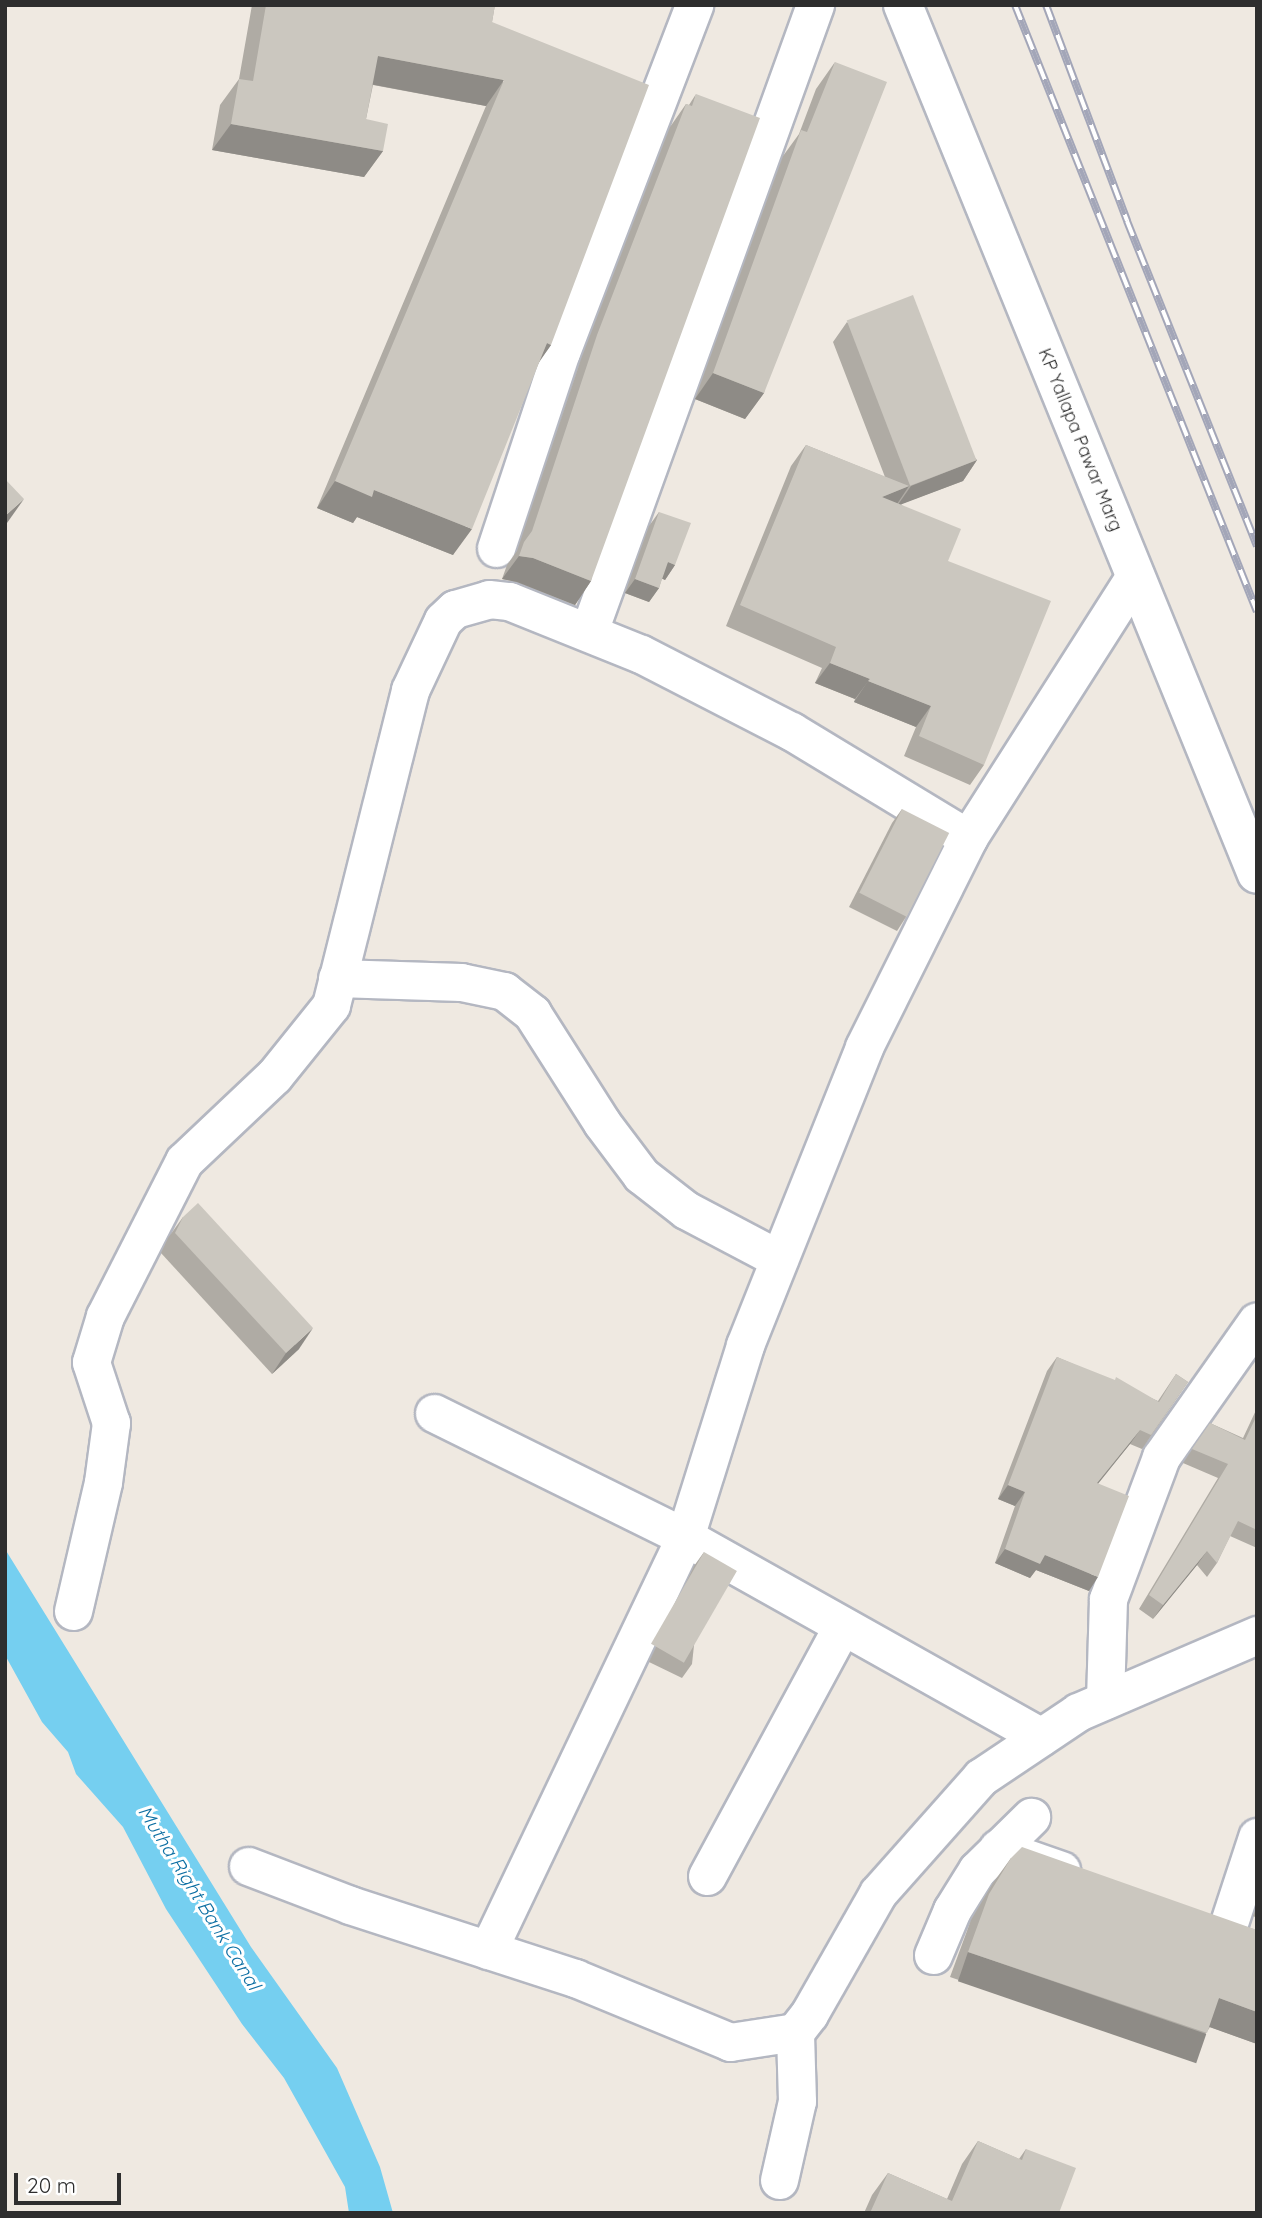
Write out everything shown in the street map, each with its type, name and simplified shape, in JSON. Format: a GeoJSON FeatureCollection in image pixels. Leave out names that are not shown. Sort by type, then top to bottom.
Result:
{"type":"FeatureCollection","features":[{"type":"Feature","properties":{"kind":"street"},"geometry":{"type":"LineString","coordinates":[[496,548],[561,352],[694,5]]}},
{"type":"Feature","properties":{"kind":"street"},"geometry":{"type":"LineString","coordinates":[[589,631],[815,5]]}},
{"type":"Feature","properties":{"kind":"street","name":"KP Yallapa Pawar Marg"},"geometry":{"type":"LineString","coordinates":[[898,6],[1257,874]]}},
{"type":"Feature","properties":{"kind":"street"},"geometry":{"type":"LineString","coordinates":[[488,1950],[685,1537],[745,1345],[864,1047],[968,838],[1135,576]]}},
{"type":"Feature","properties":{"kind":"street"},"geometry":{"type":"LineString","coordinates":[[73,1611],[103,1482],[111,1423],[91,1362],[105,1316],[184,1161],[274,1076],[331,1005],[410,690],[443,620],[467,603],[489,599],[509,601],[589,631],[641,654],[791,732],[968,838]]}},
{"type":"Feature","properties":{"kind":"street"},"geometry":{"type":"LineString","coordinates":[[337,978],[461,982],[504,991],[532,1013],[602,1123],[641,1175],[686,1210],[779,1258]]}},
{"type":"Feature","properties":{"kind":"street"},"geometry":{"type":"LineString","coordinates":[[1105,1700],[1108,1599],[1161,1457],[1257,1321]]}},
{"type":"Feature","properties":{"kind":"street"},"geometry":{"type":"LineString","coordinates":[[434,1413],[685,1537],[1041,1737]]}},
{"type":"Feature","properties":{"kind":"street"},"geometry":{"type":"LineString","coordinates":[[707,1876],[842,1626]]}},
{"type":"Feature","properties":{"kind":"street"},"geometry":{"type":"LineString","coordinates":[[248,1866],[350,1905],[575,1978],[730,2042],[794,2032],[809,2014],[878,1893],[981,1777],[1078,1712],[1257,1635]]}},
{"type":"Feature","properties":{"kind":"street"},"geometry":{"type":"LineString","coordinates":[[933,1955],[952,1910],[976,1870],[1031,1817]]}},
{"type":"Feature","properties":{"kind":"street"},"geometry":{"type":"LineString","coordinates":[[1228,1930],[1257,1837]]}},
{"type":"Feature","properties":{"kind":"street"},"geometry":{"type":"LineString","coordinates":[[998,1848],[1087,1879]]}},
{"type":"Feature","properties":{"kind":"street"},"geometry":{"type":"LineString","coordinates":[[779,2180],[797,2101],[794,2032]]}},
{"type":"Feature","properties":{"kind":"water","name":"Mutha Right Bank Canal"},"geometry":{"type":"Polygon","coordinates":[[[5,1549],[251,1947],[337,2068],[380,2167],[393,2213],[349,2213],[345,2187],[284,2078],[242,2024],[166,1909],[123,1827],[76,1774],[68,1752],[42,1722],[5,1655],[5,1549]]]}},
{"type":"Feature","properties":{"kind":"building"},"geometry":{"type":"Polygon","coordinates":[[[266,5],[495,5],[492,22],[649,85],[551,345],[547,343],[472,529],[374,490],[372,497],[335,481],[504,80],[378,56],[366,119],[388,124],[383,151],[231,124],[239,79],[253,81],[266,5]]]}},
{"type":"Feature","properties":{"kind":"building"},"geometry":{"type":"Polygon","coordinates":[[[835,62],[887,82],[764,393],[713,373],[801,130],[807,132],[835,62]]]}},
{"type":"Feature","properties":{"kind":"building"},"geometry":{"type":"Polygon","coordinates":[[[696,94],[760,118],[591,581],[533,558],[519,556],[532,531],[597,335],[686,104],[692,106],[696,94]]]}},
{"type":"Feature","properties":{"kind":"building"},"geometry":{"type":"Polygon","coordinates":[[[913,295],[976,460],[910,486],[847,320],[913,295]]]}},
{"type":"Feature","properties":{"kind":"building"},"geometry":{"type":"Polygon","coordinates":[[[806,445],[909,486],[882,497],[961,529],[948,561],[1051,601],[984,765],[919,736],[931,706],[830,663],[836,647],[740,605],[806,445]]]}},
{"type":"Feature","properties":{"kind":"building"},"geometry":{"type":"Polygon","coordinates":[[[5,479],[24,499],[5,516],[5,479]]]}},
{"type":"Feature","properties":{"kind":"building"},"geometry":{"type":"Polygon","coordinates":[[[659,512],[691,523],[675,565],[668,562],[659,588],[635,579],[659,512]]]}},
{"type":"Feature","properties":{"kind":"building"},"geometry":{"type":"Polygon","coordinates":[[[902,809],[949,833],[907,917],[859,893],[902,809]]]}},
{"type":"Feature","properties":{"kind":"building"},"geometry":{"type":"Polygon","coordinates":[[[198,1203],[313,1328],[286,1353],[175,1233],[183,1217],[198,1203]]]}},
{"type":"Feature","properties":{"kind":"building"},"geometry":{"type":"Polygon","coordinates":[[[1057,1357],[1115,1380],[1116,1377],[1159,1402],[1176,1374],[1188,1382],[1151,1435],[1140,1430],[1097,1483],[1129,1496],[1098,1577],[1045,1555],[1040,1564],[1005,1549],[1025,1492],[1008,1485],[1057,1357]]]}},
{"type":"Feature","properties":{"kind":"building"},"geometry":{"type":"Polygon","coordinates":[[[1257,1415],[1257,1530],[1238,1521],[1217,1563],[1207,1551],[1163,1605],[1149,1595],[1228,1464],[1192,1449],[1210,1423],[1245,1440],[1257,1415]]]}},
{"type":"Feature","properties":{"kind":"building"},"geometry":{"type":"Polygon","coordinates":[[[704,1552],[737,1571],[684,1663],[651,1644],[704,1552]]]}},
{"type":"Feature","properties":{"kind":"building"},"geometry":{"type":"Polygon","coordinates":[[[1022,1847],[1257,1930],[1257,2012],[1219,1998],[1207,2033],[968,1952],[989,1894],[1011,1858],[1022,1847]]]}},
{"type":"Feature","properties":{"kind":"building"},"geometry":{"type":"Polygon","coordinates":[[[978,2141],[1022,2160],[1026,2149],[1076,2168],[1059,2213],[870,2213],[888,2173],[952,2201],[978,2141]]]}},
{"type":"Feature","properties":{"kind":"railway"},"geometry":{"type":"LineString","coordinates":[[1015,5],[1257,612]]}},
{"type":"Feature","properties":{"kind":"railway"},"geometry":{"type":"LineString","coordinates":[[1046,5],[1127,221],[1257,546]]}}]}
